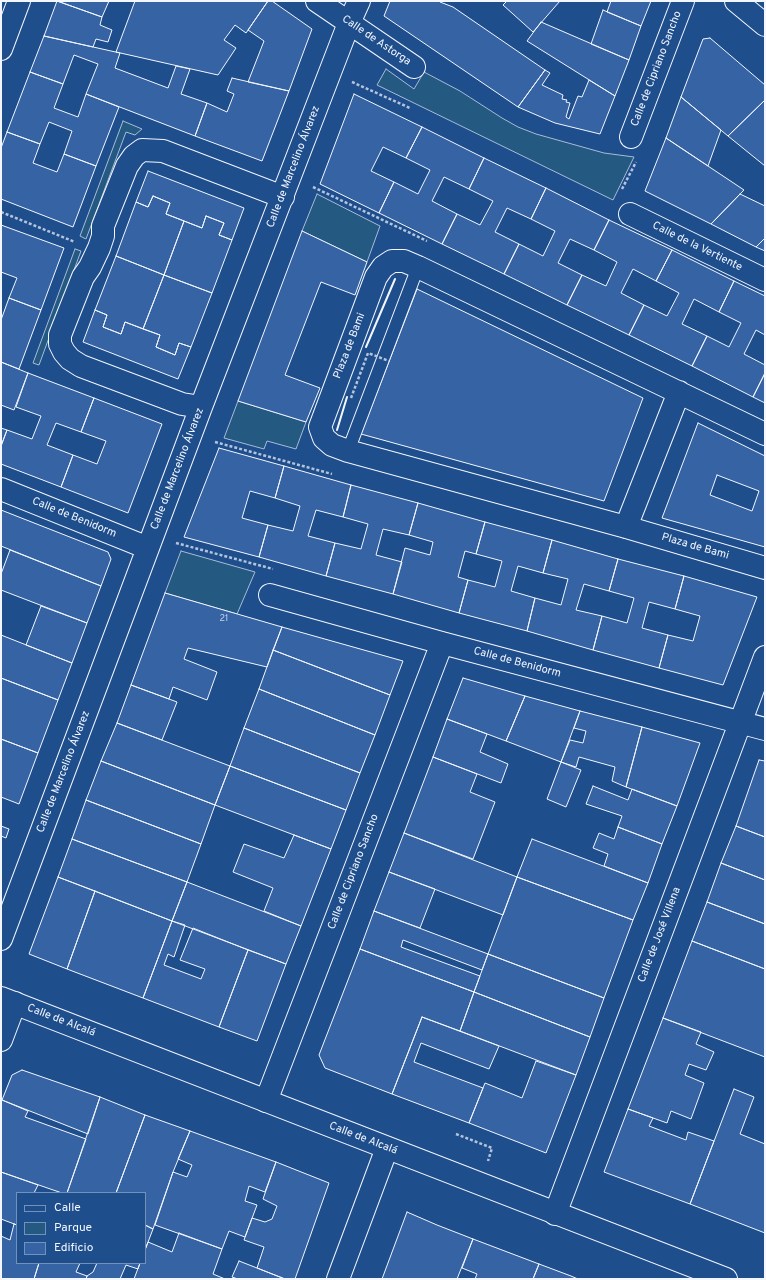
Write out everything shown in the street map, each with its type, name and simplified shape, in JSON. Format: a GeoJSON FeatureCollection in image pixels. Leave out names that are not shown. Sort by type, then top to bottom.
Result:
{"type":"FeatureCollection","features":[{"type":"Feature","properties":{"kind":"street"},"geometry":{"type":"LineString","coordinates":[[1,49],[19,1]]}},
{"type":"Feature","properties":{"kind":"street","name":"Calle de Astorga"},"geometry":{"type":"LineString","coordinates":[[317,1],[414,67]]}},
{"type":"Feature","properties":{"kind":"street","name":"Calle de Marcelino Álvarez"},"geometry":{"type":"LineString","coordinates":[[1,939],[201,407],[349,23],[359,1]]}},
{"type":"Feature","properties":{"kind":"street","name":"Calle de Cipriano Sancho"},"geometry":{"type":"LineString","coordinates":[[631,137],[683,1]]}},
{"type":"Feature","properties":{"kind":"street"},"geometry":{"type":"LineString","coordinates":[[736,1],[763,20]]}},
{"type":"Feature","properties":{"kind":"street"},"geometry":{"type":"LineString","coordinates":[[201,407],[182,404],[81,366],[70,359],[64,352],[60,344],[60,335],[83,277],[90,267],[99,248],[103,236],[103,226],[128,166],[134,156],[142,150],[163,151],[283,197]]}},
{"type":"Feature","properties":{"kind":"street","name":"Calle de la Vertiente"},"geometry":{"type":"LineString","coordinates":[[630,214],[765,280]]}},
{"type":"Feature","properties":{"kind":"street","name":"Plaza de Bami"},"geometry":{"type":"LineString","coordinates":[[765,434],[404,261],[392,261],[383,267],[376,277],[320,427],[324,438],[332,445],[348,451],[626,527],[765,568]]}},
{"type":"Feature","properties":{"kind":"street"},"geometry":{"type":"LineString","coordinates":[[626,527],[679,392]]}},
{"type":"Feature","properties":{"kind":"street","name":"Calle de Benidorm"},"geometry":{"type":"LineString","coordinates":[[1,489],[148,548]]}},
{"type":"Feature","properties":{"kind":"street","name":"Calle de Benidorm"},"geometry":{"type":"LineString","coordinates":[[270,595],[442,643],[765,729]]}},
{"type":"Feature","properties":{"kind":"street","name":"Calle de Cipriano Sancho"},"geometry":{"type":"LineString","coordinates":[[266,1101],[442,643]]}},
{"type":"Feature","properties":{"kind":"street","name":"Calle de José Villena"},"geometry":{"type":"LineString","coordinates":[[556,1214],[765,656]]}},
{"type":"Feature","properties":{"kind":"street"},"geometry":{"type":"LineString","coordinates":[[1,1040],[8,1001]]}},
{"type":"Feature","properties":{"kind":"street","name":"Calle de Alcalá"},"geometry":{"type":"LineString","coordinates":[[8,1001],[726,1279]]}},
{"type":"Feature","properties":{"kind":"street"},"geometry":{"type":"LineString","coordinates":[[338,1279],[387,1148]]}},
{"type":"Feature","properties":{"kind":"lane"},"geometry":{"type":"LineString","coordinates":[[348,451],[418,267]]}},
{"type":"Feature","properties":{"kind":"path"},"geometry":{"type":"LineString","coordinates":[[352,82],[410,108]]}},
{"type":"Feature","properties":{"kind":"path"},"geometry":{"type":"LineString","coordinates":[[620,194],[636,161]]}},
{"type":"Feature","properties":{"kind":"path"},"geometry":{"type":"LineString","coordinates":[[312,187],[434,244]]}},
{"type":"Feature","properties":{"kind":"path"},"geometry":{"type":"LineString","coordinates":[[1,212],[73,241]]}},
{"type":"Feature","properties":{"kind":"path"},"geometry":{"type":"LineString","coordinates":[[351,398],[368,353],[389,361]]}},
{"type":"Feature","properties":{"kind":"path"},"geometry":{"type":"LineString","coordinates":[[213,442],[333,474]]}},
{"type":"Feature","properties":{"kind":"path"},"geometry":{"type":"LineString","coordinates":[[175,543],[275,569]]}},
{"type":"Feature","properties":{"kind":"path"},"geometry":{"type":"LineString","coordinates":[[456,1134],[478,1143]]}},
{"type":"Feature","properties":{"kind":"green space"},"geometry":{"type":"Polygon","coordinates":[[[386,69],[414,89],[424,72],[460,91],[518,127],[536,134],[604,153],[634,157],[613,200],[377,85],[386,69]]]}},
{"type":"Feature","properties":{"kind":"green space"},"geometry":{"type":"Polygon","coordinates":[[[123,121],[142,129],[135,135],[126,132],[86,239],[80,236],[123,121]]]}},
{"type":"Feature","properties":{"kind":"green space"},"geometry":{"type":"Polygon","coordinates":[[[317,194],[380,226],[367,262],[302,231],[317,194]]]}},
{"type":"Feature","properties":{"kind":"green space"},"geometry":{"type":"Polygon","coordinates":[[[75,249],[81,251],[39,365],[33,363],[75,249]]]}},
{"type":"Feature","properties":{"kind":"green space"},"geometry":{"type":"Polygon","coordinates":[[[238,401],[306,422],[296,449],[267,441],[264,449],[224,438],[238,401]]]}},
{"type":"Feature","properties":{"kind":"green space"},"geometry":{"type":"Polygon","coordinates":[[[181,551],[255,572],[237,614],[165,593],[181,551]]]}},
{"type":"Feature","properties":{"kind":"building"},"geometry":{"type":"Polygon","coordinates":[[[57,1],[109,1],[102,17],[57,1]]]}},
{"type":"Feature","properties":{"kind":"building"},"geometry":{"type":"Polygon","coordinates":[[[57,1],[102,17],[100,25],[112,30],[108,42],[96,39],[93,47],[44,36],[57,1]]]}},
{"type":"Feature","properties":{"kind":"building"},"geometry":{"type":"Polygon","coordinates":[[[135,1],[268,1],[246,33],[235,25],[224,40],[236,48],[218,75],[116,52],[135,1]]]}},
{"type":"Feature","properties":{"kind":"building"},"geometry":{"type":"Polygon","coordinates":[[[268,1],[272,1],[312,29],[289,91],[248,82],[264,41],[248,30],[268,1]]]}},
{"type":"Feature","properties":{"kind":"building"},"geometry":{"type":"Polygon","coordinates":[[[390,1],[440,1],[453,7],[545,70],[518,107],[384,16],[390,1]]]}},
{"type":"Feature","properties":{"kind":"building"},"geometry":{"type":"Polygon","coordinates":[[[507,1],[560,1],[533,32],[503,5],[507,1]]]}},
{"type":"Feature","properties":{"kind":"building"},"geometry":{"type":"Polygon","coordinates":[[[611,1],[651,1],[641,26],[607,12],[611,1]]]}},
{"type":"Feature","properties":{"kind":"building"},"geometry":{"type":"Polygon","coordinates":[[[603,10],[641,26],[629,60],[591,44],[603,10]]]}},
{"type":"Feature","properties":{"kind":"building"},"geometry":{"type":"Polygon","coordinates":[[[541,22],[629,60],[615,96],[527,41],[541,22]]]}},
{"type":"Feature","properties":{"kind":"building"},"geometry":{"type":"Polygon","coordinates":[[[44,36],[120,53],[115,68],[168,88],[176,66],[190,69],[181,94],[207,103],[195,136],[86,94],[98,64],[74,55],[63,84],[30,72],[44,36]]]}},
{"type":"Feature","properties":{"kind":"building"},"geometry":{"type":"Polygon","coordinates":[[[710,38],[765,85],[765,100],[728,136],[681,97],[703,39],[710,38]]]}},
{"type":"Feature","properties":{"kind":"building"},"geometry":{"type":"Polygon","coordinates":[[[545,70],[550,73],[542,85],[563,95],[562,99],[567,100],[566,102],[570,103],[566,117],[569,119],[578,96],[582,97],[589,80],[615,96],[600,134],[555,123],[518,107],[545,70]]]}},
{"type":"Feature","properties":{"kind":"building"},"geometry":{"type":"Polygon","coordinates":[[[30,72],[63,84],[54,108],[78,117],[86,94],[119,107],[96,166],[64,154],[72,131],[49,122],[40,144],[7,132],[30,72]]]}},
{"type":"Feature","properties":{"kind":"building"},"geometry":{"type":"Polygon","coordinates":[[[232,78],[289,91],[262,161],[195,136],[207,103],[227,112],[234,94],[227,91],[232,78]]]}},
{"type":"Feature","properties":{"kind":"building"},"geometry":{"type":"Polygon","coordinates":[[[354,94],[422,127],[406,158],[383,147],[371,171],[394,182],[379,213],[320,184],[354,94]]]}},
{"type":"Feature","properties":{"kind":"building"},"geometry":{"type":"Polygon","coordinates":[[[681,97],[721,130],[708,166],[666,138],[681,97]]]}},
{"type":"Feature","properties":{"kind":"building"},"geometry":{"type":"Polygon","coordinates":[[[765,100],[765,166],[728,136],[765,100]]]}},
{"type":"Feature","properties":{"kind":"building"},"geometry":{"type":"Polygon","coordinates":[[[422,127],[484,158],[469,189],[444,177],[432,201],[457,214],[442,244],[379,213],[394,182],[418,194],[430,170],[406,158],[422,127]]]}},
{"type":"Feature","properties":{"kind":"building"},"geometry":{"type":"Polygon","coordinates":[[[7,132],[40,144],[33,163],[57,172],[64,154],[96,166],[73,227],[1,199],[1,148],[7,132]]]}},
{"type":"Feature","properties":{"kind":"building"},"geometry":{"type":"Polygon","coordinates":[[[666,138],[744,190],[711,224],[645,191],[666,138]]]}},
{"type":"Feature","properties":{"kind":"building"},"geometry":{"type":"Polygon","coordinates":[[[484,158],[546,188],[531,219],[507,208],[495,232],[519,244],[504,274],[442,244],[457,214],[480,225],[493,201],[469,189],[484,158]]]}},
{"type":"Feature","properties":{"kind":"building"},"geometry":{"type":"Polygon","coordinates":[[[148,171],[244,208],[232,240],[219,235],[224,223],[206,216],[202,228],[166,214],[170,203],[153,196],[148,207],[136,202],[148,171]]]}},
{"type":"Feature","properties":{"kind":"building"},"geometry":{"type":"Polygon","coordinates":[[[546,188],[609,220],[594,250],[570,239],[558,263],[582,275],[567,305],[504,274],[519,244],[543,256],[555,231],[531,219],[546,188]]]}},
{"type":"Feature","properties":{"kind":"building"},"geometry":{"type":"Polygon","coordinates":[[[740,194],[765,206],[765,238],[756,247],[711,224],[740,194]]]}},
{"type":"Feature","properties":{"kind":"building"},"geometry":{"type":"Polygon","coordinates":[[[153,196],[170,203],[166,214],[184,221],[164,275],[116,256],[136,202],[148,207],[153,196]]]}},
{"type":"Feature","properties":{"kind":"building"},"geometry":{"type":"Polygon","coordinates":[[[206,216],[224,223],[219,235],[232,240],[212,293],[164,275],[184,221],[202,228],[206,216]]]}},
{"type":"Feature","properties":{"kind":"building"},"geometry":{"type":"Polygon","coordinates":[[[609,220],[672,250],[656,281],[633,269],[621,293],[644,305],[629,335],[567,305],[582,275],[606,286],[617,262],[594,250],[609,220]]]}},
{"type":"Feature","properties":{"kind":"building"},"geometry":{"type":"Polygon","coordinates":[[[1,225],[64,248],[41,310],[9,298],[17,278],[1,272],[1,225]]]}},
{"type":"Feature","properties":{"kind":"building"},"geometry":{"type":"Polygon","coordinates":[[[302,231],[367,262],[355,295],[321,282],[285,375],[320,388],[306,422],[238,401],[302,231]]]}},
{"type":"Feature","properties":{"kind":"building"},"geometry":{"type":"Polygon","coordinates":[[[765,238],[765,251],[756,247],[765,238]]]}},
{"type":"Feature","properties":{"kind":"building"},"geometry":{"type":"Polygon","coordinates":[[[672,250],[734,281],[719,312],[694,299],[682,324],[707,336],[692,366],[629,335],[644,305],[667,316],[679,293],[656,281],[672,250]]]}},
{"type":"Feature","properties":{"kind":"building"},"geometry":{"type":"Polygon","coordinates":[[[116,256],[164,275],[143,329],[125,322],[121,334],[103,327],[107,315],[95,310],[116,256]]]}},
{"type":"Feature","properties":{"kind":"building"},"geometry":{"type":"Polygon","coordinates":[[[164,275],[212,293],[191,347],[179,343],[175,355],[156,347],[160,335],[143,329],[164,275]]]}},
{"type":"Feature","properties":{"kind":"building"},"geometry":{"type":"Polygon","coordinates":[[[734,281],[765,296],[765,335],[756,330],[744,354],[765,365],[765,373],[753,397],[692,366],[707,336],[729,347],[741,323],[719,312],[734,281]]]}},
{"type":"Feature","properties":{"kind":"building"},"geometry":{"type":"Polygon","coordinates":[[[417,289],[643,398],[604,501],[361,434],[417,289]]]}},
{"type":"Feature","properties":{"kind":"building"},"geometry":{"type":"Polygon","coordinates":[[[9,298],[41,310],[19,369],[1,362],[1,320],[9,298]]]}},
{"type":"Feature","properties":{"kind":"building"},"geometry":{"type":"Polygon","coordinates":[[[95,310],[107,315],[103,327],[121,334],[125,322],[160,335],[156,347],[175,355],[179,343],[191,347],[178,379],[83,342],[95,310]]]}},
{"type":"Feature","properties":{"kind":"building"},"geometry":{"type":"Polygon","coordinates":[[[1,362],[28,373],[14,410],[1,405],[1,362]]]}},
{"type":"Feature","properties":{"kind":"building"},"geometry":{"type":"Polygon","coordinates":[[[28,373],[94,398],[81,432],[56,423],[47,445],[73,455],[61,487],[1,464],[1,446],[7,430],[32,439],[41,416],[16,407],[28,373]]]}},
{"type":"Feature","properties":{"kind":"building"},"geometry":{"type":"Polygon","coordinates":[[[765,373],[765,403],[753,397],[765,373]]]}},
{"type":"Feature","properties":{"kind":"building"},"geometry":{"type":"Polygon","coordinates":[[[94,398],[162,424],[128,513],[61,487],[73,455],[97,464],[106,441],[81,432],[94,398]]]}},
{"type":"Feature","properties":{"kind":"building"},"geometry":{"type":"Polygon","coordinates":[[[698,423],[765,456],[765,547],[662,518],[698,423]],[[717,475],[710,495],[752,511],[759,491],[717,475]]]}},
{"type":"Feature","properties":{"kind":"building"},"geometry":{"type":"Polygon","coordinates":[[[1,428],[7,430],[1,446],[1,428]]]}},
{"type":"Feature","properties":{"kind":"building"},"geometry":{"type":"Polygon","coordinates":[[[219,448],[284,466],[275,498],[250,491],[242,518],[268,525],[259,557],[184,537],[219,448]]]}},
{"type":"Feature","properties":{"kind":"building"},"geometry":{"type":"Polygon","coordinates":[[[284,466],[351,485],[343,517],[316,510],[308,536],[335,543],[326,576],[259,557],[268,525],[293,531],[300,506],[275,498],[284,466]]]}},
{"type":"Feature","properties":{"kind":"building"},"geometry":{"type":"Polygon","coordinates":[[[351,485],[418,503],[409,535],[383,529],[376,555],[402,562],[393,594],[326,576],[335,543],[361,549],[368,524],[343,517],[351,485]]]}},
{"type":"Feature","properties":{"kind":"building"},"geometry":{"type":"Polygon","coordinates":[[[418,503],[485,522],[476,554],[465,551],[458,577],[468,580],[459,613],[393,594],[405,548],[430,555],[433,542],[409,535],[418,503]]]}},
{"type":"Feature","properties":{"kind":"building"},"geometry":{"type":"Polygon","coordinates":[[[1,510],[108,552],[111,559],[101,586],[1,546],[1,510]]]}},
{"type":"Feature","properties":{"kind":"building"},"geometry":{"type":"Polygon","coordinates":[[[485,522],[552,540],[543,573],[518,566],[511,591],[535,598],[527,631],[459,613],[468,580],[495,587],[502,561],[476,554],[485,522]]]}},
{"type":"Feature","properties":{"kind":"building"},"geometry":{"type":"Polygon","coordinates":[[[552,540],[618,559],[609,591],[584,584],[576,610],[602,616],[593,650],[527,631],[535,598],[561,605],[568,579],[543,573],[552,540]]]}},
{"type":"Feature","properties":{"kind":"building"},"geometry":{"type":"Polygon","coordinates":[[[10,550],[101,586],[87,623],[1,590],[1,574],[10,550]]]}},
{"type":"Feature","properties":{"kind":"building"},"geometry":{"type":"Polygon","coordinates":[[[618,559],[684,576],[675,609],[649,602],[642,628],[668,635],[659,668],[593,650],[602,616],[627,623],[634,598],[609,591],[618,559]]]}},
{"type":"Feature","properties":{"kind":"building"},"geometry":{"type":"Polygon","coordinates":[[[684,576],[757,597],[723,685],[659,668],[668,635],[693,641],[700,616],[675,609],[684,576]]]}},
{"type":"Feature","properties":{"kind":"building"},"geometry":{"type":"Polygon","coordinates":[[[165,593],[282,627],[267,667],[188,648],[184,659],[217,672],[207,700],[173,687],[169,699],[131,685],[165,593]]]}},
{"type":"Feature","properties":{"kind":"building"},"geometry":{"type":"Polygon","coordinates":[[[41,606],[87,623],[72,663],[26,645],[41,606]]]}},
{"type":"Feature","properties":{"kind":"building"},"geometry":{"type":"Polygon","coordinates":[[[282,627],[403,661],[390,695],[273,650],[282,627]]]}},
{"type":"Feature","properties":{"kind":"building"},"geometry":{"type":"Polygon","coordinates":[[[1,635],[72,663],[58,700],[1,678],[1,635]]]}},
{"type":"Feature","properties":{"kind":"building"},"geometry":{"type":"Polygon","coordinates":[[[273,650],[390,695],[375,735],[259,689],[273,650]]]}},
{"type":"Feature","properties":{"kind":"building"},"geometry":{"type":"Polygon","coordinates":[[[1,678],[58,700],[38,753],[1,739],[1,678]]]}},
{"type":"Feature","properties":{"kind":"building"},"geometry":{"type":"Polygon","coordinates":[[[463,678],[525,696],[506,741],[447,719],[463,678]]]}},
{"type":"Feature","properties":{"kind":"building"},"geometry":{"type":"Polygon","coordinates":[[[131,685],[177,702],[162,740],[117,723],[131,685]]]}},
{"type":"Feature","properties":{"kind":"building"},"geometry":{"type":"Polygon","coordinates":[[[259,689],[375,735],[360,773],[244,728],[259,689]]]}},
{"type":"Feature","properties":{"kind":"building"},"geometry":{"type":"Polygon","coordinates":[[[525,696],[580,711],[561,762],[506,741],[525,696]]]}},
{"type":"Feature","properties":{"kind":"building"},"geometry":{"type":"Polygon","coordinates":[[[580,711],[642,727],[626,787],[612,781],[615,767],[579,757],[576,767],[561,762],[570,740],[583,743],[586,731],[574,728],[580,711]]]}},
{"type":"Feature","properties":{"kind":"building"},"geometry":{"type":"Polygon","coordinates":[[[447,719],[487,734],[480,752],[508,764],[501,783],[433,757],[447,719]]]}},
{"type":"Feature","properties":{"kind":"building"},"geometry":{"type":"Polygon","coordinates":[[[117,723],[230,766],[215,805],[101,761],[117,723]]]}},
{"type":"Feature","properties":{"kind":"building"},"geometry":{"type":"Polygon","coordinates":[[[642,727],[700,743],[677,806],[626,787],[642,727]]]}},
{"type":"Feature","properties":{"kind":"building"},"geometry":{"type":"Polygon","coordinates":[[[244,728],[360,773],[346,810],[230,766],[244,728]]]}},
{"type":"Feature","properties":{"kind":"building"},"geometry":{"type":"Polygon","coordinates":[[[1,739],[38,753],[19,804],[1,797],[1,739]]]}},
{"type":"Feature","properties":{"kind":"building"},"geometry":{"type":"Polygon","coordinates":[[[433,757],[477,774],[470,792],[495,802],[473,859],[404,833],[433,757]]]}},
{"type":"Feature","properties":{"kind":"building"},"geometry":{"type":"Polygon","coordinates":[[[759,760],[765,761],[765,837],[736,826],[759,760]]]}},
{"type":"Feature","properties":{"kind":"building"},"geometry":{"type":"Polygon","coordinates":[[[101,761],[215,805],[201,844],[86,800],[101,761]]]}},
{"type":"Feature","properties":{"kind":"building"},"geometry":{"type":"Polygon","coordinates":[[[561,762],[581,770],[566,807],[547,799],[561,762]]]}},
{"type":"Feature","properties":{"kind":"building"},"geometry":{"type":"Polygon","coordinates":[[[230,766],[346,810],[331,849],[215,805],[230,766]]]}},
{"type":"Feature","properties":{"kind":"building"},"geometry":{"type":"Polygon","coordinates":[[[593,786],[628,800],[632,789],[677,806],[662,844],[618,827],[622,816],[586,804],[593,786]]]}},
{"type":"Feature","properties":{"kind":"building"},"geometry":{"type":"Polygon","coordinates":[[[86,800],[201,844],[187,882],[72,839],[86,800]]]}},
{"type":"Feature","properties":{"kind":"building"},"geometry":{"type":"Polygon","coordinates":[[[1,826],[9,829],[6,838],[1,836],[1,826]]]}},
{"type":"Feature","properties":{"kind":"building"},"geometry":{"type":"Polygon","coordinates":[[[736,826],[765,837],[765,880],[721,863],[736,826]]]}},
{"type":"Feature","properties":{"kind":"building"},"geometry":{"type":"Polygon","coordinates":[[[618,827],[662,844],[648,883],[604,866],[608,854],[593,848],[599,833],[614,839],[618,827]]]}},
{"type":"Feature","properties":{"kind":"building"},"geometry":{"type":"Polygon","coordinates":[[[404,833],[517,877],[503,915],[389,872],[404,833]]]}},
{"type":"Feature","properties":{"kind":"building"},"geometry":{"type":"Polygon","coordinates":[[[294,835],[331,849],[301,926],[264,911],[273,888],[233,872],[244,844],[284,858],[294,835]]]}},
{"type":"Feature","properties":{"kind":"building"},"geometry":{"type":"Polygon","coordinates":[[[72,839],[187,882],[172,921],[58,877],[72,839]]]}},
{"type":"Feature","properties":{"kind":"building"},"geometry":{"type":"Polygon","coordinates":[[[532,839],[648,883],[633,920],[517,877],[532,839]]]}},
{"type":"Feature","properties":{"kind":"building"},"geometry":{"type":"Polygon","coordinates":[[[721,863],[765,880],[765,924],[707,902],[721,863]]]}},
{"type":"Feature","properties":{"kind":"building"},"geometry":{"type":"Polygon","coordinates":[[[389,872],[435,889],[420,928],[374,911],[389,872]]]}},
{"type":"Feature","properties":{"kind":"building"},"geometry":{"type":"Polygon","coordinates":[[[58,877],[95,891],[67,969],[29,954],[58,877]]]}},
{"type":"Feature","properties":{"kind":"building"},"geometry":{"type":"Polygon","coordinates":[[[517,877],[633,920],[604,998],[488,954],[517,877]]]}},
{"type":"Feature","properties":{"kind":"building"},"geometry":{"type":"Polygon","coordinates":[[[187,882],[301,926],[286,964],[172,921],[187,882]]]}},
{"type":"Feature","properties":{"kind":"building"},"geometry":{"type":"Polygon","coordinates":[[[95,891],[172,921],[143,998],[67,969],[95,891]]]}},
{"type":"Feature","properties":{"kind":"building"},"geometry":{"type":"Polygon","coordinates":[[[707,902],[765,924],[765,969],[692,941],[707,902]]]}},
{"type":"Feature","properties":{"kind":"building"},"geometry":{"type":"Polygon","coordinates":[[[374,911],[488,954],[482,970],[403,940],[401,947],[480,976],[474,992],[360,949],[374,911]]]}},
{"type":"Feature","properties":{"kind":"building"},"geometry":{"type":"Polygon","coordinates":[[[172,921],[185,925],[174,957],[168,954],[164,965],[201,979],[205,969],[180,960],[193,928],[248,950],[219,1027],[143,998],[172,921]]]}},
{"type":"Feature","properties":{"kind":"building"},"geometry":{"type":"Polygon","coordinates":[[[692,941],[765,969],[765,1057],[663,1018],[692,941]]]}},
{"type":"Feature","properties":{"kind":"building"},"geometry":{"type":"Polygon","coordinates":[[[360,949],[474,992],[460,1031],[422,1017],[392,1094],[325,1068],[319,1055],[360,949]]]}},
{"type":"Feature","properties":{"kind":"building"},"geometry":{"type":"Polygon","coordinates":[[[248,950],[286,964],[257,1041],[219,1027],[248,950]]]}},
{"type":"Feature","properties":{"kind":"building"},"geometry":{"type":"Polygon","coordinates":[[[488,954],[604,998],[590,1037],[474,992],[488,954]]]}},
{"type":"Feature","properties":{"kind":"building"},"geometry":{"type":"Polygon","coordinates":[[[474,992],[590,1037],[576,1075],[460,1031],[474,992]]]}},
{"type":"Feature","properties":{"kind":"building"},"geometry":{"type":"Polygon","coordinates":[[[422,1017],[499,1046],[489,1069],[421,1043],[414,1062],[483,1088],[469,1123],[392,1094],[422,1017]]]}},
{"type":"Feature","properties":{"kind":"building"},"geometry":{"type":"Polygon","coordinates":[[[663,1018],[701,1032],[696,1044],[714,1052],[706,1070],[689,1064],[685,1075],[704,1083],[691,1119],[671,1111],[667,1123],[628,1109],[663,1018]]]}},
{"type":"Feature","properties":{"kind":"building"},"geometry":{"type":"Polygon","coordinates":[[[536,1061],[576,1075],[546,1153],[469,1123],[485,1083],[522,1098],[536,1061]]]}},
{"type":"Feature","properties":{"kind":"building"},"geometry":{"type":"Polygon","coordinates":[[[22,1070],[100,1097],[88,1134],[2,1100],[12,1075],[22,1070]]]}},
{"type":"Feature","properties":{"kind":"building"},"geometry":{"type":"Polygon","coordinates":[[[734,1089],[754,1097],[740,1134],[765,1144],[765,1233],[690,1204],[734,1089]]]}},
{"type":"Feature","properties":{"kind":"building"},"geometry":{"type":"Polygon","coordinates":[[[100,1097],[145,1115],[116,1192],[67,1192],[100,1097]]]}},
{"type":"Feature","properties":{"kind":"building"},"geometry":{"type":"Polygon","coordinates":[[[2,1100],[28,1111],[25,1117],[86,1139],[67,1192],[59,1192],[1,1172],[2,1100]]]}},
{"type":"Feature","properties":{"kind":"building"},"geometry":{"type":"Polygon","coordinates":[[[628,1109],[653,1118],[649,1126],[686,1140],[688,1132],[714,1141],[690,1204],[604,1172],[628,1109]]]}},
{"type":"Feature","properties":{"kind":"building"},"geometry":{"type":"Polygon","coordinates":[[[145,1115],[190,1131],[173,1172],[153,1229],[146,1226],[146,1192],[116,1192],[145,1115]]]}},
{"type":"Feature","properties":{"kind":"building"},"geometry":{"type":"Polygon","coordinates":[[[190,1131],[276,1162],[265,1192],[249,1186],[245,1201],[257,1205],[245,1237],[229,1231],[222,1249],[155,1225],[173,1172],[187,1177],[192,1165],[178,1159],[190,1131]]]}},
{"type":"Feature","properties":{"kind":"building"},"geometry":{"type":"Polygon","coordinates":[[[276,1162],[329,1183],[295,1279],[285,1279],[257,1268],[264,1247],[244,1240],[252,1218],[265,1222],[272,1219],[277,1206],[263,1199],[276,1162]]]}},
{"type":"Feature","properties":{"kind":"building"},"geometry":{"type":"Polygon","coordinates":[[[1,1172],[38,1185],[34,1192],[16,1192],[16,1225],[1,1219],[1,1172]]]}},
{"type":"Feature","properties":{"kind":"building"},"geometry":{"type":"Polygon","coordinates":[[[407,1212],[473,1239],[457,1279],[382,1279],[407,1212]]]}},
{"type":"Feature","properties":{"kind":"building"},"geometry":{"type":"Polygon","coordinates":[[[14,1224],[16,1225],[16,1264],[39,1264],[34,1279],[1,1279],[1,1236],[10,1240],[14,1224]]]}},
{"type":"Feature","properties":{"kind":"building"},"geometry":{"type":"Polygon","coordinates":[[[146,1226],[153,1229],[146,1247],[146,1226]]]}},
{"type":"Feature","properties":{"kind":"building"},"geometry":{"type":"Polygon","coordinates":[[[179,1233],[222,1249],[213,1274],[225,1279],[134,1279],[140,1264],[146,1264],[146,1247],[148,1242],[172,1252],[179,1233]]]}},
{"type":"Feature","properties":{"kind":"building"},"geometry":{"type":"Polygon","coordinates":[[[473,1239],[539,1264],[533,1279],[475,1279],[477,1274],[462,1268],[473,1239]]]}},
{"type":"Feature","properties":{"kind":"building"},"geometry":{"type":"Polygon","coordinates":[[[239,1261],[285,1279],[238,1279],[232,1277],[239,1261]]]}},
{"type":"Feature","properties":{"kind":"building"},"geometry":{"type":"Polygon","coordinates":[[[39,1264],[80,1264],[76,1272],[87,1276],[86,1279],[34,1279],[39,1264]]]}},
{"type":"Feature","properties":{"kind":"building"},"geometry":{"type":"Polygon","coordinates":[[[97,1264],[140,1264],[138,1269],[126,1265],[120,1279],[86,1279],[87,1276],[93,1272],[97,1264]]]}},
{"type":"Feature","properties":{"kind":"building"},"geometry":{"type":"Polygon","coordinates":[[[539,1264],[571,1276],[578,1279],[533,1279],[539,1264]]]}},
{"type":"Feature","properties":{"kind":"wall"},"geometry":{"type":"LineString","coordinates":[[366,347],[395,279]]}},
{"type":"Feature","properties":{"kind":"wall"},"geometry":{"type":"LineString","coordinates":[[337,430],[347,397]]}}]}
